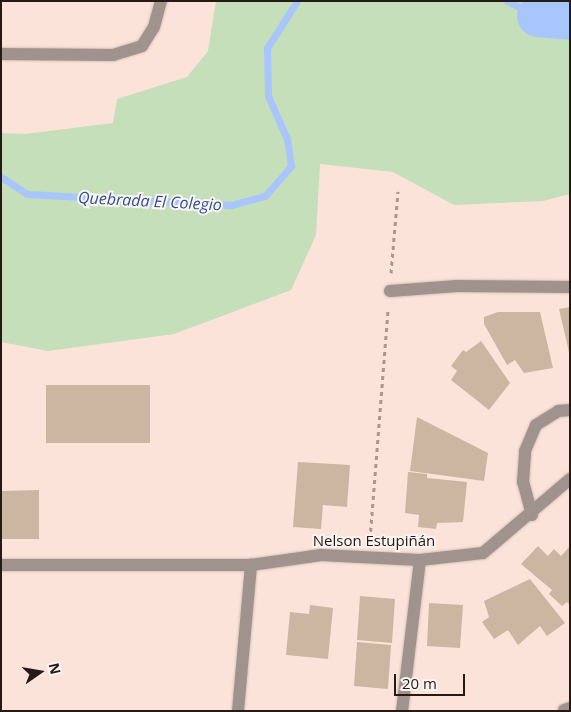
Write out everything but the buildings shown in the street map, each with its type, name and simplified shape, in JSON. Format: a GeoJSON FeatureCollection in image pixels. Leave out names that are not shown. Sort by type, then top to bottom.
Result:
{"type":"FeatureCollection","features":[{"type":"Feature","properties":{"kind":"street"},"geometry":{"type":"LineString","coordinates":[[1,54],[113,55],[142,46],[154,27],[161,1]]}},
{"type":"Feature","properties":{"kind":"street"},"geometry":{"type":"LineString","coordinates":[[390,291],[458,286],[570,288]]}},
{"type":"Feature","properties":{"kind":"street"},"geometry":{"type":"LineString","coordinates":[[532,515],[523,482],[525,451],[536,426],[558,411],[570,410]]}},
{"type":"Feature","properties":{"kind":"street","name":"Nelson Estupiñán"},"geometry":{"type":"LineString","coordinates":[[1,565],[251,565],[321,555],[420,560],[483,553],[532,515],[570,479]]}},
{"type":"Feature","properties":{"kind":"street"},"geometry":{"type":"LineString","coordinates":[[402,711],[420,560]]}},
{"type":"Feature","properties":{"kind":"street"},"geometry":{"type":"LineString","coordinates":[[238,711],[251,565]]}},
{"type":"Feature","properties":{"kind":"path"},"geometry":{"type":"LineString","coordinates":[[368,558],[398,191]]}},
{"type":"Feature","properties":{"kind":"green space"},"geometry":{"type":"Polygon","coordinates":[[[216,1],[570,1],[570,194],[543,201],[454,205],[393,172],[320,164],[316,235],[291,290],[174,334],[48,351],[1,342],[1,133],[25,134],[113,123],[117,99],[187,77],[208,51],[216,1]]]}},
{"type":"Feature","properties":{"kind":"waterway","name":"Quebrada El Colegio"},"geometry":{"type":"LineString","coordinates":[[1,177],[27,194],[231,205],[265,196],[291,166],[287,139],[268,96],[267,48],[297,1]]}},
{"type":"Feature","properties":{"kind":"waterway","name":"Quebrada El Colegio"},"geometry":{"type":"LineString","coordinates":[[507,1],[538,16]]}},
{"type":"Feature","properties":{"kind":"waterway","name":"Quebrada El Colegio"},"geometry":{"type":"LineString","coordinates":[[538,16],[570,19]]}}]}
